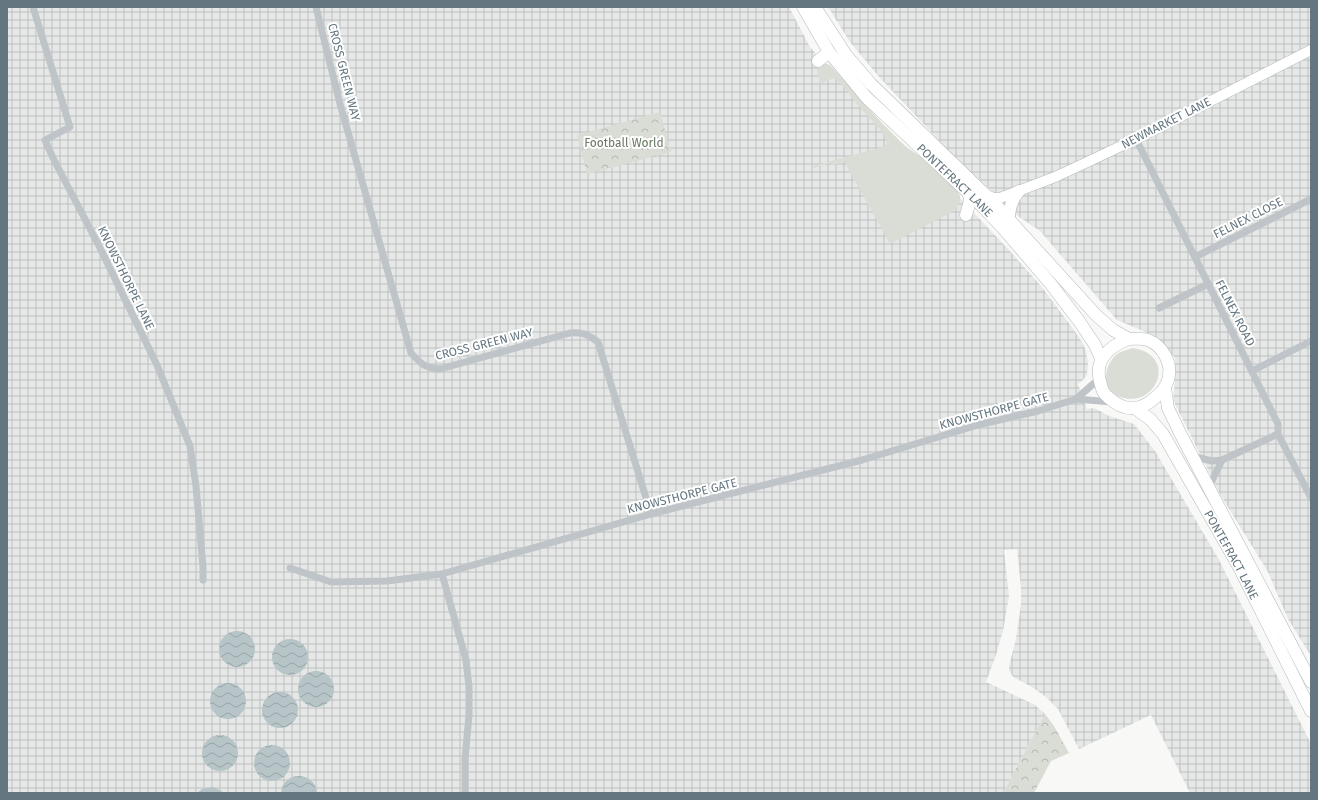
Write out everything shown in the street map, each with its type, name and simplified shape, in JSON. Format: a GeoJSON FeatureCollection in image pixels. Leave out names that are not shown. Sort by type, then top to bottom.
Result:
{"type":"FeatureCollection","features":[{"type":"Feature","properties":{"kind":"highway","name":"PONTEFRACT LANE"},"geometry":{"type":"LineString","coordinates":[[802,7],[829,52],[866,97],[969,193],[1002,227],[1050,283],[1095,345],[1100,359]]}},
{"type":"Feature","properties":{"kind":"highway","name":"PONTEFRACT LANE"},"geometry":{"type":"LineString","coordinates":[[815,7],[846,55],[871,84],[987,195],[1096,315],[1113,330],[1129,339]]}},
{"type":"Feature","properties":{"kind":"highway"},"geometry":{"type":"LineString","coordinates":[[818,61],[829,52]]}},
{"type":"Feature","properties":{"kind":"highway"},"geometry":{"type":"LineString","coordinates":[[1009,219],[1010,207],[1019,191]]}},
{"type":"Feature","properties":{"kind":"highway"},"geometry":{"type":"LineString","coordinates":[[966,215],[970,201],[969,193]]}},
{"type":"Feature","properties":{"kind":"highway"},"geometry":{"type":"LineString","coordinates":[[1129,339],[1147,340],[1157,345],[1164,353],[1168,362],[1168,380],[1165,388],[1152,401],[1136,409],[1127,408],[1112,402],[1103,394],[1098,370],[1100,359],[1119,343],[1129,339]]}},
{"type":"Feature","properties":{"kind":"highway","name":"PONTEFRACT LANE"},"geometry":{"type":"LineString","coordinates":[[1165,388],[1168,408],[1311,682]]}},
{"type":"Feature","properties":{"kind":"highway","name":"PONTEFRACT LANE"},"geometry":{"type":"LineString","coordinates":[[1136,409],[1150,419],[1163,434],[1239,567],[1311,711]]}},
{"type":"Feature","properties":{"kind":"street","name":"KNOWSTHORPE LANE"},"geometry":{"type":"LineString","coordinates":[[33,7],[70,127],[46,140],[53,158],[99,246],[157,365],[190,446],[196,486],[203,568],[202,580]]}},
{"type":"Feature","properties":{"kind":"street","name":"CROSS GREEN WAY"},"geometry":{"type":"LineString","coordinates":[[316,7],[342,111],[411,353],[419,362],[429,368],[440,369],[570,333],[582,332],[590,336],[598,342],[651,514]]}},
{"type":"Feature","properties":{"kind":"street","name":"NEWMARKET LANE"},"geometry":{"type":"LineString","coordinates":[[987,195],[994,198],[1000,198],[1055,177],[1136,139],[1311,50]]}},
{"type":"Feature","properties":{"kind":"street","name":"FELNEX ROAD"},"geometry":{"type":"LineString","coordinates":[[1136,139],[1278,424],[1278,434],[1311,498]]}},
{"type":"Feature","properties":{"kind":"street","name":"FELNEX CLOSE"},"geometry":{"type":"LineString","coordinates":[[1195,257],[1311,199]]}},
{"type":"Feature","properties":{"kind":"street"},"geometry":{"type":"LineString","coordinates":[[1159,308],[1208,284]]}},
{"type":"Feature","properties":{"kind":"street"},"geometry":{"type":"LineString","coordinates":[[1252,371],[1311,341]]}},
{"type":"Feature","properties":{"kind":"street","name":"KNOWSTHORPE GATE"},"geometry":{"type":"LineString","coordinates":[[1076,399],[1099,379]]}},
{"type":"Feature","properties":{"kind":"street","name":"KNOWSTHORPE GATE"},"geometry":{"type":"LineString","coordinates":[[290,568],[331,582],[387,581],[442,574],[651,514],[862,460],[1076,399],[1112,402]]}},
{"type":"Feature","properties":{"kind":"street"},"geometry":{"type":"LineString","coordinates":[[1192,456],[1212,461],[1222,460],[1278,434]]}},
{"type":"Feature","properties":{"kind":"street"},"geometry":{"type":"LineString","coordinates":[[1209,487],[1222,460]]}},
{"type":"Feature","properties":{"kind":"street"},"geometry":{"type":"LineString","coordinates":[[442,574],[466,660],[469,687],[469,715],[464,793]]}},
{"type":"Feature","properties":{"kind":"shaded area"},"geometry":{"type":"Polygon","coordinates":[[[7,7],[789,7],[810,47],[824,63],[889,136],[959,197],[1009,250],[1041,286],[1074,330],[1086,351],[1088,363],[1087,375],[1078,384],[1087,409],[1094,408],[1109,416],[1134,424],[1155,451],[1218,558],[1311,744],[1311,793],[1190,793],[1151,715],[1079,749],[1058,709],[1046,697],[1032,687],[1013,677],[1009,670],[1016,639],[1021,605],[1021,587],[1017,549],[1004,550],[1009,596],[1003,631],[986,682],[1035,705],[1045,714],[1003,793],[7,793],[7,7]]]}},
{"type":"Feature","properties":{"kind":"shaded area"},"geometry":{"type":"Polygon","coordinates":[[[828,7],[1311,7],[1311,656],[1288,619],[1268,572],[1220,494],[1173,400],[1175,358],[1155,336],[1117,320],[1040,231],[1009,210],[996,195],[952,154],[880,78],[850,42],[828,7]]]}},
{"type":"Feature","properties":{"kind":"green space"},"geometry":{"type":"Polygon","coordinates":[[[824,63],[830,65],[881,122],[905,146],[924,159],[956,189],[960,196],[960,202],[957,207],[950,213],[890,244],[844,161],[834,165],[830,163],[814,168],[813,166],[886,146],[887,142],[884,134],[855,102],[844,87],[834,78],[820,84],[817,69],[824,63]]]}},
{"type":"Feature","properties":{"kind":"green space","name":"Football World"},"geometry":{"type":"Polygon","coordinates":[[[660,112],[671,152],[587,174],[577,135],[660,112]]]}},
{"type":"Feature","properties":{"kind":"green space"},"geometry":{"type":"Polygon","coordinates":[[[1133,348],[1147,352],[1155,360],[1158,369],[1158,379],[1153,388],[1146,395],[1136,398],[1124,398],[1112,392],[1107,384],[1106,375],[1110,362],[1116,355],[1133,348]]]}},
{"type":"Feature","properties":{"kind":"green space"},"geometry":{"type":"Polygon","coordinates":[[[1045,714],[1054,726],[1069,753],[1051,761],[1034,793],[1003,793],[1045,714]]]}},
{"type":"Feature","properties":{"kind":"water"},"geometry":{"type":"Polygon","coordinates":[[[241,631],[250,636],[254,642],[254,656],[250,662],[241,667],[233,667],[224,662],[220,656],[219,645],[224,636],[230,632],[241,631]]]}},
{"type":"Feature","properties":{"kind":"water"},"geometry":{"type":"Polygon","coordinates":[[[294,639],[303,644],[307,650],[307,664],[303,670],[294,675],[286,675],[277,670],[273,664],[272,653],[277,644],[283,640],[294,639]]]}},
{"type":"Feature","properties":{"kind":"water"},"geometry":{"type":"Polygon","coordinates":[[[320,671],[329,676],[333,682],[333,696],[329,702],[320,707],[312,707],[303,702],[299,696],[298,685],[303,676],[309,672],[320,671]]]}},
{"type":"Feature","properties":{"kind":"water"},"geometry":{"type":"Polygon","coordinates":[[[232,683],[241,688],[245,694],[245,708],[241,714],[232,719],[224,719],[215,714],[211,708],[210,697],[215,688],[221,684],[232,683]]]}},
{"type":"Feature","properties":{"kind":"water"},"geometry":{"type":"Polygon","coordinates":[[[284,692],[293,697],[297,703],[297,717],[293,723],[284,728],[276,728],[267,723],[263,717],[262,706],[267,697],[273,693],[284,692]]]}},
{"type":"Feature","properties":{"kind":"water"},"geometry":{"type":"Polygon","coordinates":[[[224,735],[233,740],[237,746],[237,760],[233,766],[224,771],[216,771],[207,766],[203,760],[202,749],[207,740],[213,736],[224,735]]]}},
{"type":"Feature","properties":{"kind":"water"},"geometry":{"type":"Polygon","coordinates":[[[276,745],[285,750],[289,756],[289,770],[285,776],[276,781],[268,781],[259,776],[255,770],[254,759],[259,750],[265,746],[276,745]]]}},
{"type":"Feature","properties":{"kind":"water"},"geometry":{"type":"Polygon","coordinates":[[[295,776],[307,778],[313,782],[317,793],[281,793],[285,782],[295,776]]]}},
{"type":"Feature","properties":{"kind":"water"},"geometry":{"type":"Polygon","coordinates":[[[212,787],[224,793],[197,793],[202,789],[212,787]]]}}]}
